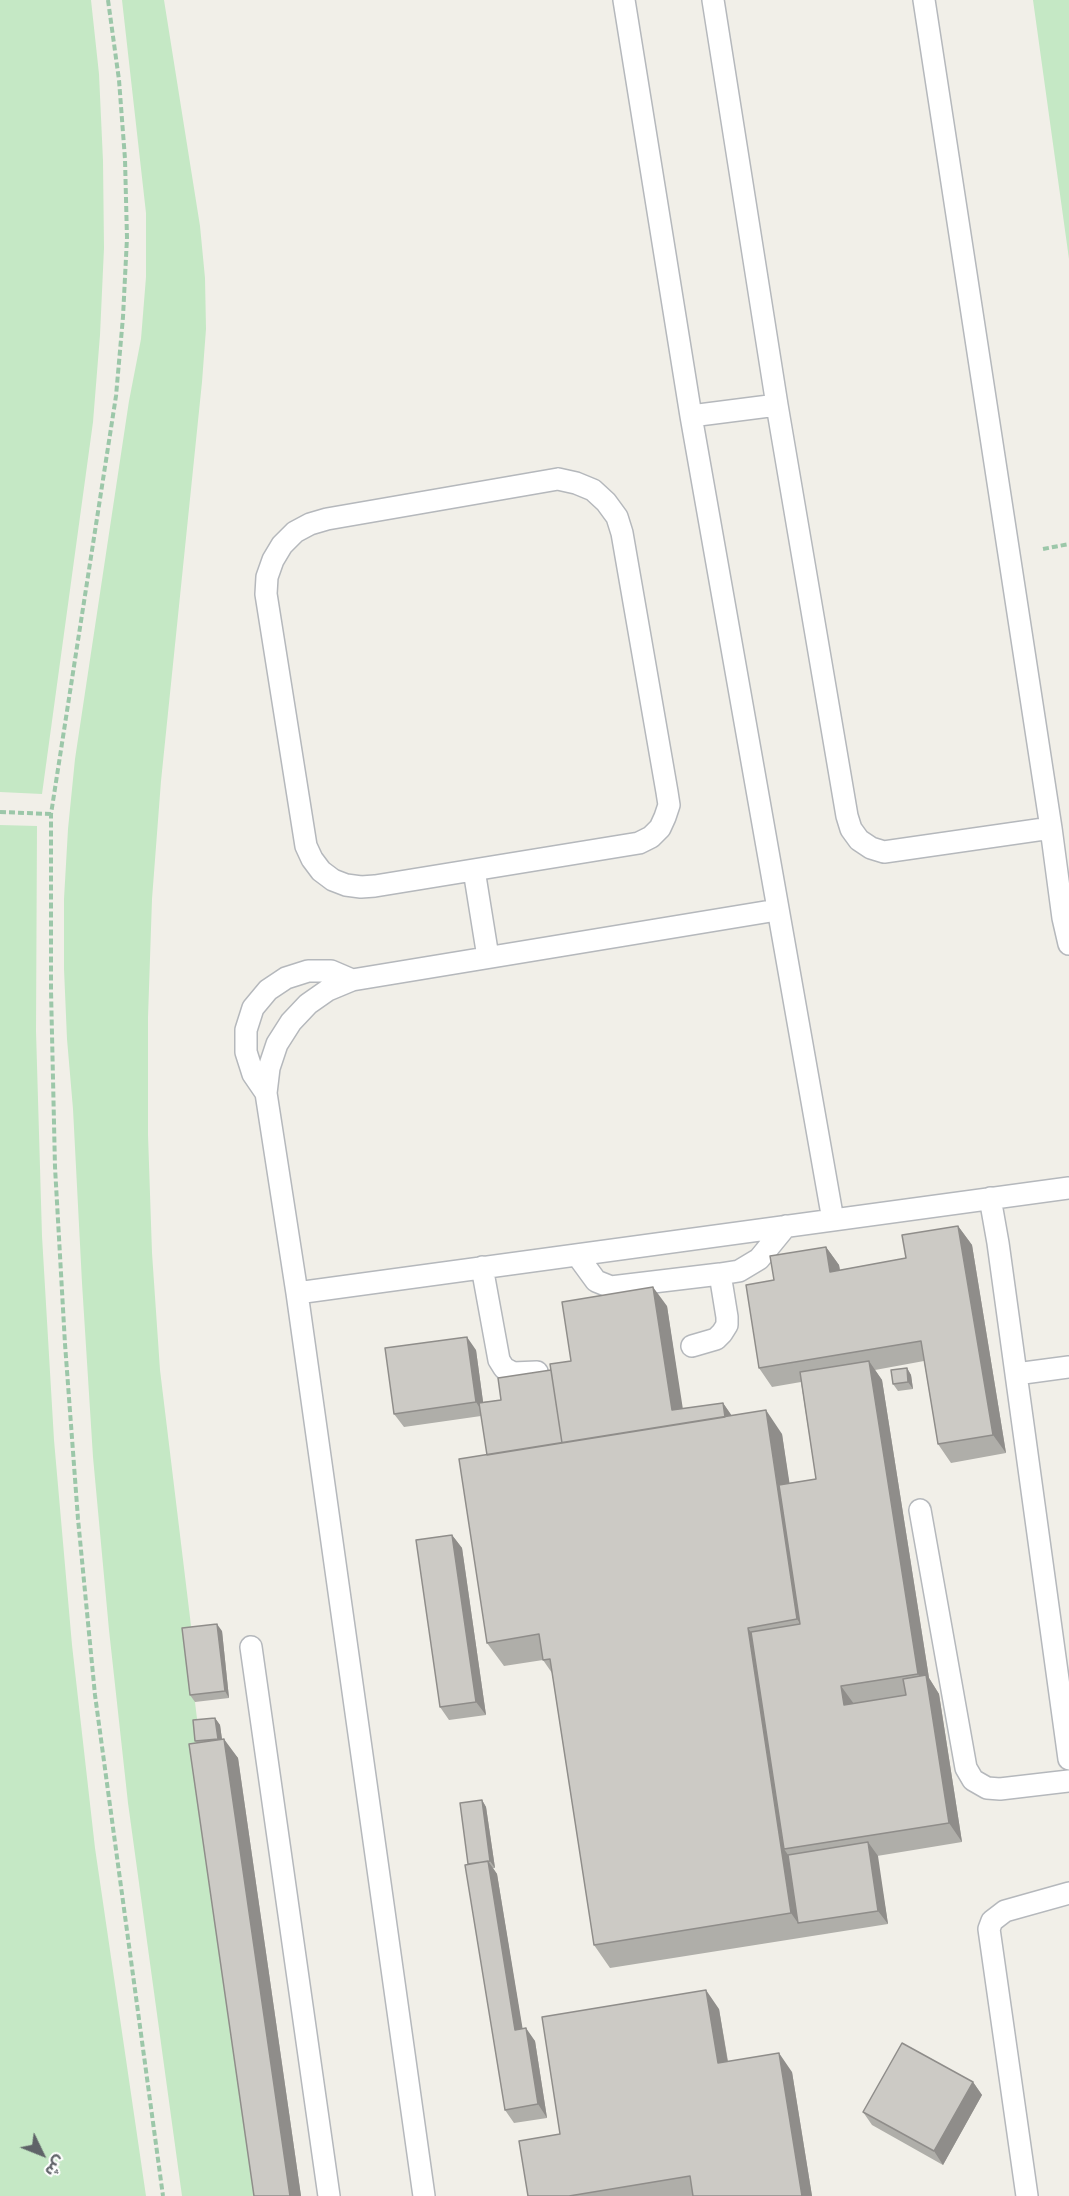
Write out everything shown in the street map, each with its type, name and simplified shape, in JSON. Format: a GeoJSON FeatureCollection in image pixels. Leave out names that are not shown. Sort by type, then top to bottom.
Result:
{"type":"FeatureCollection","features":[{"type":"Feature","properties":{"kind":"lane"},"geometry":{"type":"LineString","coordinates":[[624,0],[691,416],[833,1220]]}},
{"type":"Feature","properties":{"kind":"lane"},"geometry":{"type":"LineString","coordinates":[[713,0],[777,405],[851,829],[859,840],[871,848],[884,852],[1051,828]]}},
{"type":"Feature","properties":{"kind":"lane"},"geometry":{"type":"LineString","coordinates":[[924,0],[1063,918],[1069,944]]}},
{"type":"Feature","properties":{"kind":"lane"},"geometry":{"type":"LineString","coordinates":[[691,416],[777,405]]}},
{"type":"Feature","properties":{"kind":"lane"},"geometry":{"type":"LineString","coordinates":[[558,479],[576,483],[593,490],[606,502],[617,517],[622,533],[669,805],[660,828],[651,837],[639,843],[474,870],[361,887],[333,880],[321,871],[312,859],[306,846],[278,672],[266,594],[267,577],[282,545],[295,532],[318,521],[541,481],[558,479]]}},
{"type":"Feature","properties":{"kind":"lane"},"geometry":{"type":"LineString","coordinates":[[474,870],[488,957]]}},
{"type":"Feature","properties":{"kind":"lane"},"geometry":{"type":"LineString","coordinates":[[424,2196],[297,1293],[266,1093],[269,1068],[277,1044],[291,1022],[308,1004],[328,990],[352,980],[777,910]]}},
{"type":"Feature","properties":{"kind":"lane"},"geometry":{"type":"LineString","coordinates":[[266,1093],[253,1074],[246,1053],[246,1030],[253,1008],[268,990],[286,978],[297,974],[308,971],[331,972],[352,980]]}},
{"type":"Feature","properties":{"kind":"lane"},"geometry":{"type":"LineString","coordinates":[[297,1293],[1069,1188]]}},
{"type":"Feature","properties":{"kind":"lane"},"geometry":{"type":"LineString","coordinates":[[990,1198],[1069,1759]]}},
{"type":"Feature","properties":{"kind":"lane"},"geometry":{"type":"LineString","coordinates":[[577,1255],[596,1281],[611,1287],[720,1274],[739,1271],[759,1259],[786,1226]]}},
{"type":"Feature","properties":{"kind":"lane"},"geometry":{"type":"LineString","coordinates":[[482,1267],[499,1360],[504,1368],[513,1372],[537,1372]]}},
{"type":"Feature","properties":{"kind":"lane"},"geometry":{"type":"LineString","coordinates":[[692,1346],[716,1339],[727,1325],[720,1274]]}},
{"type":"Feature","properties":{"kind":"lane"},"geometry":{"type":"LineString","coordinates":[[1016,1374],[1069,1367]]}},
{"type":"Feature","properties":{"kind":"lane"},"geometry":{"type":"LineString","coordinates":[[920,1510],[966,1768],[974,1780],[987,1788],[1000,1789],[1069,1781]]}},
{"type":"Feature","properties":{"kind":"lane"},"geometry":{"type":"LineString","coordinates":[[251,1647],[329,2196]]}},
{"type":"Feature","properties":{"kind":"lane"},"geometry":{"type":"LineString","coordinates":[[1027,2196],[989,1929],[992,1921],[1005,1911],[1069,1893]]}},
{"type":"Feature","properties":{"kind":"path"},"geometry":{"type":"LineString","coordinates":[[108,0],[119,80],[125,159],[127,238],[123,317],[116,396],[51,814],[51,990],[56,1167],[65,1344],[78,1519],[95,1695],[163,2196]]}},
{"type":"Feature","properties":{"kind":"path"},"geometry":{"type":"LineString","coordinates":[[0,812],[51,814]]}},
{"type":"Feature","properties":{"kind":"green space"},"geometry":{"type":"Polygon","coordinates":[[[0,0],[91,0],[99,74],[104,248],[100,335],[93,422],[42,794],[0,792],[0,0]]]}},
{"type":"Feature","properties":{"kind":"green space"},"geometry":{"type":"Polygon","coordinates":[[[122,0],[164,0],[200,226],[205,278],[206,329],[202,382],[161,781],[152,899],[148,1017],[148,1135],[152,1253],[160,1370],[192,1634],[187,1636],[255,2196],[182,2196],[128,1803],[109,1630],[93,1457],[67,1039],[64,899],[75,759],[129,401],[141,339],[146,277],[146,213],[122,0]]]}},
{"type":"Feature","properties":{"kind":"green space"},"geometry":{"type":"Polygon","coordinates":[[[1033,0],[1069,0],[1069,259],[1033,0]]]}},
{"type":"Feature","properties":{"kind":"green space"},"geometry":{"type":"Polygon","coordinates":[[[0,825],[37,826],[36,1031],[42,1236],[54,1440],[72,1645],[95,1848],[146,2196],[0,2196],[0,825]]]}},
{"type":"Feature","properties":{"kind":"building"},"geometry":{"type":"Polygon","coordinates":[[[958,1226],[993,1435],[938,1444],[921,1341],[759,1368],[746,1285],[774,1280],[770,1256],[826,1247],[830,1272],[906,1258],[902,1235],[958,1226]]]}},
{"type":"Feature","properties":{"kind":"building"},"geometry":{"type":"Polygon","coordinates":[[[653,1287],[672,1410],[723,1403],[725,1417],[562,1443],[550,1364],[571,1361],[562,1302],[653,1287]]]}},
{"type":"Feature","properties":{"kind":"building"},"geometry":{"type":"Polygon","coordinates":[[[467,1337],[476,1402],[394,1414],[385,1348],[467,1337]]]}},
{"type":"Feature","properties":{"kind":"building"},"geometry":{"type":"Polygon","coordinates":[[[869,1361],[918,1674],[841,1686],[844,1705],[906,1695],[903,1679],[926,1675],[949,1823],[784,1849],[751,1632],[800,1624],[779,1485],[816,1479],[800,1372],[869,1361]]]}},
{"type":"Feature","properties":{"kind":"building"},"geometry":{"type":"Polygon","coordinates":[[[907,1368],[908,1382],[893,1384],[891,1370],[907,1368]]]}},
{"type":"Feature","properties":{"kind":"building"},"geometry":{"type":"Polygon","coordinates":[[[551,1370],[562,1443],[487,1455],[479,1403],[501,1400],[498,1378],[551,1370]]]}},
{"type":"Feature","properties":{"kind":"building"},"geometry":{"type":"Polygon","coordinates":[[[766,1410],[797,1619],[748,1628],[791,1913],[594,1945],[550,1659],[543,1660],[539,1634],[487,1643],[459,1459],[766,1410]]]}},
{"type":"Feature","properties":{"kind":"building"},"geometry":{"type":"Polygon","coordinates":[[[452,1535],[476,1702],[440,1707],[416,1540],[452,1535]]]}},
{"type":"Feature","properties":{"kind":"building"},"geometry":{"type":"Polygon","coordinates":[[[217,1624],[225,1691],[190,1695],[182,1628],[217,1624]]]}},
{"type":"Feature","properties":{"kind":"building"},"geometry":{"type":"Polygon","coordinates":[[[215,1718],[218,1739],[195,1741],[193,1720],[215,1718]]]}},
{"type":"Feature","properties":{"kind":"building"},"geometry":{"type":"Polygon","coordinates":[[[224,1739],[290,2196],[254,2196],[189,1744],[224,1739]]]}},
{"type":"Feature","properties":{"kind":"building"},"geometry":{"type":"Polygon","coordinates":[[[482,1800],[490,1861],[468,1864],[460,1803],[482,1800]]]}},
{"type":"Feature","properties":{"kind":"building"},"geometry":{"type":"Polygon","coordinates":[[[868,1842],[878,1911],[798,1923],[788,1855],[868,1842]]]}},
{"type":"Feature","properties":{"kind":"building"},"geometry":{"type":"Polygon","coordinates":[[[488,1861],[515,2030],[526,2028],[538,2104],[505,2110],[465,1865],[488,1861]]]}},
{"type":"Feature","properties":{"kind":"building"},"geometry":{"type":"Polygon","coordinates":[[[706,1990],[718,2063],[779,2053],[802,2196],[693,2196],[690,2176],[569,2196],[528,2196],[519,2141],[560,2134],[542,2017],[706,1990]]]}},
{"type":"Feature","properties":{"kind":"building"},"geometry":{"type":"Polygon","coordinates":[[[902,2043],[973,2082],[934,2151],[863,2112],[902,2043]]]}}]}
